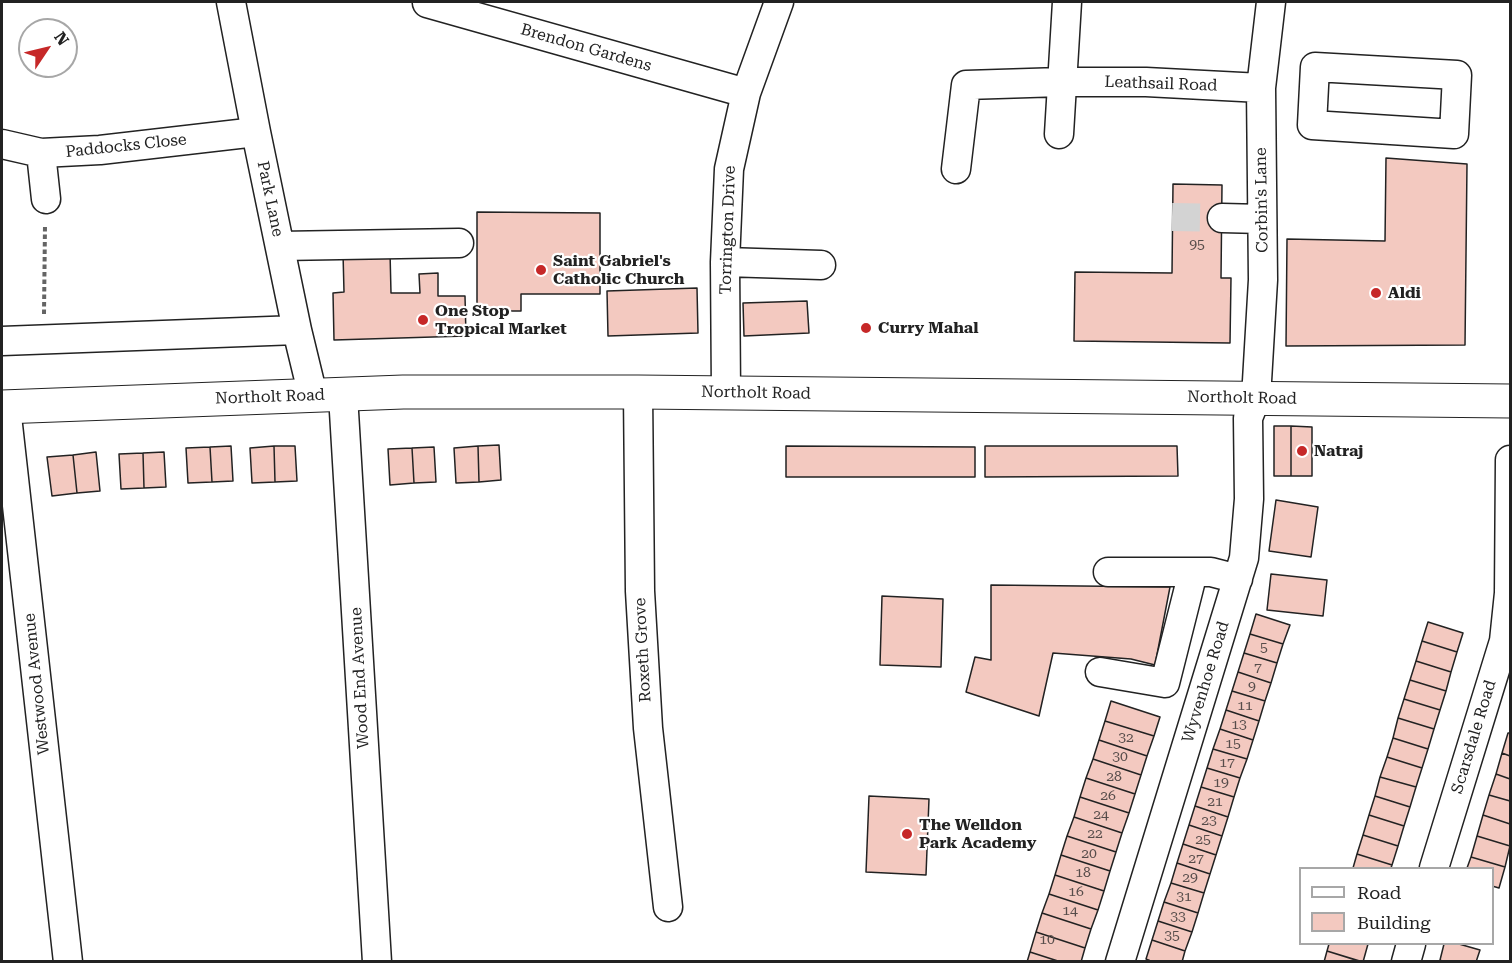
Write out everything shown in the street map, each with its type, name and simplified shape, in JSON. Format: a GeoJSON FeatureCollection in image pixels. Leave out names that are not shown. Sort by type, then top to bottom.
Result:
{"type":"FeatureCollection","features":[{"type":"Feature","properties":{"kind":"main road","name":"Northolt Road"},"geometry":{"type":"LineString","coordinates":[[4,407],[404,392],[638,392],[1510,402]]}},
{"type":"Feature","properties":{"kind":"street","name":"Park Lane"},"geometry":{"type":"LineString","coordinates":[[231,2],[297,330],[328,396]]}},
{"type":"Feature","properties":{"kind":"street","name":"Torrington Drive"},"geometry":{"type":"LineString","coordinates":[[726,393],[724,262],[729,169],[746,93],[779,2]]}},
{"type":"Feature","properties":{"kind":"street"},"geometry":{"type":"LineString","coordinates":[[1059,134],[1066,2]]}},
{"type":"Feature","properties":{"kind":"street","name":"Corbin's Lane"},"geometry":{"type":"LineString","coordinates":[[1256,398],[1263,280],[1261,88],[1271,2]]}},
{"type":"Feature","properties":{"kind":"street","name":"Brendon Gardens"},"geometry":{"type":"LineString","coordinates":[[427,3],[746,93]]}},
{"type":"Feature","properties":{"kind":"street"},"geometry":{"type":"LineString","coordinates":[[1315,67],[1458,75],[1454,134],[1312,125],[1314,86],[1315,67]]}},
{"type":"Feature","properties":{"kind":"street","name":"Leathsail Road"},"geometry":{"type":"LineString","coordinates":[[956,169],[966,85],[1146,82],[1261,88]]}},
{"type":"Feature","properties":{"kind":"street","name":"Paddocks Close"},"geometry":{"type":"LineString","coordinates":[[46,199],[41,153],[100,150],[256,132]]}},
{"type":"Feature","properties":{"kind":"street"},"geometry":{"type":"LineString","coordinates":[[2,144],[41,153]]}},
{"type":"Feature","properties":{"kind":"street"},"geometry":{"type":"LineString","coordinates":[[1222,218],[1262,219]]}},
{"type":"Feature","properties":{"kind":"street"},"geometry":{"type":"LineString","coordinates":[[280,246],[459,243]]}},
{"type":"Feature","properties":{"kind":"street"},"geometry":{"type":"LineString","coordinates":[[724,262],[821,265]]}},
{"type":"Feature","properties":{"kind":"street"},"geometry":{"type":"LineString","coordinates":[[2,341],[297,330]]}},
{"type":"Feature","properties":{"kind":"street","name":"Roxeth Grove"},"geometry":{"type":"LineString","coordinates":[[638,392],[640,591],[648,728],[668,907]]}},
{"type":"Feature","properties":{"kind":"street","name":"Wood End Avenue"},"geometry":{"type":"LineString","coordinates":[[328,396],[377,962]]}},
{"type":"Feature","properties":{"kind":"street","name":"Wyvenhoe Road"},"geometry":{"type":"LineString","coordinates":[[1120,962],[1244,558],[1249,500],[1248,418],[1256,398]]}},
{"type":"Feature","properties":{"kind":"street","name":"Westwood Avenue"},"geometry":{"type":"LineString","coordinates":[[4,407],[68,962]]}},
{"type":"Feature","properties":{"kind":"street","name":"Scarsdale Road"},"geometry":{"type":"LineString","coordinates":[[1434,867],[1504,641],[1509,593],[1510,460]]}},
{"type":"Feature","properties":{"kind":"street"},"geometry":{"type":"LineString","coordinates":[[1108,572],[1211,572],[1238,579]]}},
{"type":"Feature","properties":{"kind":"street"},"geometry":{"type":"LineString","coordinates":[[1100,672],[1165,683],[1193,572]]}},
{"type":"Feature","properties":{"kind":"street"},"geometry":{"type":"LineString","coordinates":[[1406,962],[1411,945]]}},
{"type":"Feature","properties":{"kind":"path"},"geometry":{"type":"LineString","coordinates":[[44,339],[46,199]]}},
{"type":"Feature","properties":{"kind":"building","name":"Aldi"},"geometry":{"type":"Polygon","coordinates":[[[1386,158],[1467,164],[1465,345],[1286,346],[1287,239],[1385,241],[1386,158]]]}},
{"type":"Feature","properties":{"kind":"building"},"geometry":{"type":"Polygon","coordinates":[[[1173,184],[1222,185],[1221,278],[1231,278],[1230,343],[1074,341],[1075,272],[1172,273],[1173,184]]]}},
{"type":"Feature","properties":{"kind":"building"},"geometry":{"type":"Polygon","coordinates":[[[477,212],[600,213],[600,294],[521,294],[521,311],[477,311],[477,212]]]}},
{"type":"Feature","properties":{"kind":"building"},"geometry":{"type":"Polygon","coordinates":[[[390,252],[391,293],[420,293],[419,274],[438,273],[438,296],[465,296],[466,336],[334,340],[333,293],[344,292],[343,253],[390,252]]]}},
{"type":"Feature","properties":{"kind":"building"},"geometry":{"type":"Polygon","coordinates":[[[697,288],[698,333],[608,336],[607,291],[697,288]]]}},
{"type":"Feature","properties":{"kind":"building"},"geometry":{"type":"Polygon","coordinates":[[[807,301],[809,333],[744,336],[743,303],[807,301]]]}},
{"type":"Feature","properties":{"kind":"building"},"geometry":{"type":"Polygon","coordinates":[[[1274,426],[1291,426],[1291,476],[1274,476],[1274,426]]]}},
{"type":"Feature","properties":{"kind":"building","name":"Natraj"},"geometry":{"type":"Polygon","coordinates":[[[1291,426],[1312,427],[1312,476],[1291,476],[1291,426]]]}},
{"type":"Feature","properties":{"kind":"building"},"geometry":{"type":"Polygon","coordinates":[[[499,445],[501,480],[479,482],[478,446],[499,445]]]}},
{"type":"Feature","properties":{"kind":"building"},"geometry":{"type":"Polygon","coordinates":[[[231,446],[233,481],[212,482],[210,447],[231,446]]]}},
{"type":"Feature","properties":{"kind":"building"},"geometry":{"type":"Polygon","coordinates":[[[274,446],[295,446],[297,481],[275,482],[274,446]]]}},
{"type":"Feature","properties":{"kind":"building"},"geometry":{"type":"Polygon","coordinates":[[[274,446],[275,482],[252,483],[250,448],[274,446]]]}},
{"type":"Feature","properties":{"kind":"building"},"geometry":{"type":"Polygon","coordinates":[[[478,446],[479,482],[456,483],[454,448],[478,446]]]}},
{"type":"Feature","properties":{"kind":"building"},"geometry":{"type":"Polygon","coordinates":[[[786,446],[975,447],[975,477],[786,477],[786,446]]]}},
{"type":"Feature","properties":{"kind":"building"},"geometry":{"type":"Polygon","coordinates":[[[985,446],[1177,446],[1178,476],[985,477],[985,446]]]}},
{"type":"Feature","properties":{"kind":"building"},"geometry":{"type":"Polygon","coordinates":[[[210,447],[212,482],[188,483],[186,448],[210,447]]]}},
{"type":"Feature","properties":{"kind":"building"},"geometry":{"type":"Polygon","coordinates":[[[434,447],[436,482],[414,483],[412,448],[434,447]]]}},
{"type":"Feature","properties":{"kind":"building"},"geometry":{"type":"Polygon","coordinates":[[[412,448],[414,483],[390,485],[388,449],[412,448]]]}},
{"type":"Feature","properties":{"kind":"building"},"geometry":{"type":"Polygon","coordinates":[[[96,452],[100,491],[77,493],[73,455],[96,452]]]}},
{"type":"Feature","properties":{"kind":"building"},"geometry":{"type":"Polygon","coordinates":[[[164,452],[166,487],[144,488],[143,453],[164,452]]]}},
{"type":"Feature","properties":{"kind":"building"},"geometry":{"type":"Polygon","coordinates":[[[143,453],[144,488],[121,489],[119,454],[143,453]]]}},
{"type":"Feature","properties":{"kind":"building"},"geometry":{"type":"Polygon","coordinates":[[[73,455],[77,493],[52,496],[47,457],[73,455]]]}},
{"type":"Feature","properties":{"kind":"building"},"geometry":{"type":"Polygon","coordinates":[[[1276,500],[1318,507],[1311,557],[1269,551],[1276,500]]]}},
{"type":"Feature","properties":{"kind":"building"},"geometry":{"type":"Polygon","coordinates":[[[1271,574],[1327,580],[1323,616],[1267,610],[1271,574]]]}},
{"type":"Feature","properties":{"kind":"building"},"geometry":{"type":"Polygon","coordinates":[[[991,585],[1170,587],[1155,665],[1131,659],[1053,653],[1039,716],[966,692],[975,657],[991,660],[991,585]]]}},
{"type":"Feature","properties":{"kind":"building"},"geometry":{"type":"Polygon","coordinates":[[[882,596],[943,599],[941,667],[880,665],[882,596]]]}},
{"type":"Feature","properties":{"kind":"building"},"geometry":{"type":"Polygon","coordinates":[[[1256,614],[1290,625],[1283,644],[1250,634],[1256,614]]]}},
{"type":"Feature","properties":{"kind":"building"},"geometry":{"type":"Polygon","coordinates":[[[1428,622],[1463,633],[1457,652],[1422,641],[1428,622]]]}},
{"type":"Feature","properties":{"kind":"building"},"geometry":{"type":"Polygon","coordinates":[[[1250,634],[1283,644],[1277,663],[1244,653],[1250,634]]]}},
{"type":"Feature","properties":{"kind":"building"},"geometry":{"type":"Polygon","coordinates":[[[1422,641],[1457,652],[1451,672],[1416,661],[1422,641]]]}},
{"type":"Feature","properties":{"kind":"building"},"geometry":{"type":"Polygon","coordinates":[[[1244,653],[1277,663],[1271,683],[1238,672],[1244,653]]]}},
{"type":"Feature","properties":{"kind":"building"},"geometry":{"type":"Polygon","coordinates":[[[1416,661],[1451,672],[1446,691],[1410,680],[1416,661]]]}},
{"type":"Feature","properties":{"kind":"building"},"geometry":{"type":"Polygon","coordinates":[[[1238,672],[1271,683],[1265,701],[1232,691],[1238,672]]]}},
{"type":"Feature","properties":{"kind":"building"},"geometry":{"type":"Polygon","coordinates":[[[1410,680],[1446,691],[1440,710],[1404,699],[1410,680]]]}},
{"type":"Feature","properties":{"kind":"building"},"geometry":{"type":"Polygon","coordinates":[[[1232,691],[1265,701],[1259,721],[1226,710],[1232,691]]]}},
{"type":"Feature","properties":{"kind":"building"},"geometry":{"type":"Polygon","coordinates":[[[1404,699],[1440,710],[1434,729],[1398,718],[1404,699]]]}},
{"type":"Feature","properties":{"kind":"building"},"geometry":{"type":"Polygon","coordinates":[[[1111,701],[1160,717],[1154,736],[1105,721],[1111,701]]]}},
{"type":"Feature","properties":{"kind":"building"},"geometry":{"type":"Polygon","coordinates":[[[1226,710],[1259,721],[1253,740],[1220,729],[1226,710]]]}},
{"type":"Feature","properties":{"kind":"building"},"geometry":{"type":"Polygon","coordinates":[[[1398,718],[1434,729],[1428,749],[1393,738],[1398,718]]]}},
{"type":"Feature","properties":{"kind":"building"},"geometry":{"type":"Polygon","coordinates":[[[1105,721],[1154,736],[1147,756],[1099,740],[1105,721]]]}},
{"type":"Feature","properties":{"kind":"building"},"geometry":{"type":"Polygon","coordinates":[[[1220,729],[1253,740],[1247,759],[1213,749],[1220,729]]]}},
{"type":"Feature","properties":{"kind":"building"},"geometry":{"type":"Polygon","coordinates":[[[1508,733],[1510,733],[1510,756],[1502,753],[1508,733]]]}},
{"type":"Feature","properties":{"kind":"building"},"geometry":{"type":"Polygon","coordinates":[[[1393,738],[1428,749],[1422,768],[1387,757],[1393,738]]]}},
{"type":"Feature","properties":{"kind":"building"},"geometry":{"type":"Polygon","coordinates":[[[1099,740],[1147,756],[1141,775],[1093,759],[1099,740]]]}},
{"type":"Feature","properties":{"kind":"building"},"geometry":{"type":"Polygon","coordinates":[[[1213,749],[1247,759],[1240,778],[1207,768],[1213,749]]]}},
{"type":"Feature","properties":{"kind":"building"},"geometry":{"type":"Polygon","coordinates":[[[1502,753],[1510,756],[1510,779],[1496,774],[1502,753]]]}},
{"type":"Feature","properties":{"kind":"building"},"geometry":{"type":"Polygon","coordinates":[[[1387,757],[1422,768],[1416,787],[1380,777],[1387,757]]]}},
{"type":"Feature","properties":{"kind":"building"},"geometry":{"type":"Polygon","coordinates":[[[1093,759],[1141,775],[1135,794],[1086,778],[1093,759]]]}},
{"type":"Feature","properties":{"kind":"building"},"geometry":{"type":"Polygon","coordinates":[[[1207,768],[1240,778],[1234,797],[1201,787],[1207,768]]]}},
{"type":"Feature","properties":{"kind":"building"},"geometry":{"type":"Polygon","coordinates":[[[1496,774],[1510,779],[1510,801],[1489,795],[1496,774]]]}},
{"type":"Feature","properties":{"kind":"building"},"geometry":{"type":"Polygon","coordinates":[[[1380,777],[1416,787],[1410,807],[1375,796],[1380,777]]]}},
{"type":"Feature","properties":{"kind":"building"},"geometry":{"type":"Polygon","coordinates":[[[1086,778],[1135,794],[1129,813],[1080,797],[1086,778]]]}},
{"type":"Feature","properties":{"kind":"building"},"geometry":{"type":"Polygon","coordinates":[[[1201,787],[1234,797],[1228,817],[1195,806],[1201,787]]]}},
{"type":"Feature","properties":{"kind":"building"},"geometry":{"type":"Polygon","coordinates":[[[1489,795],[1510,801],[1510,824],[1483,815],[1489,795]]]}},
{"type":"Feature","properties":{"kind":"building"},"geometry":{"type":"Polygon","coordinates":[[[869,796],[929,799],[926,875],[866,872],[869,796]]]}},
{"type":"Feature","properties":{"kind":"building"},"geometry":{"type":"Polygon","coordinates":[[[1375,796],[1410,807],[1404,826],[1369,815],[1375,796]]]}},
{"type":"Feature","properties":{"kind":"building"},"geometry":{"type":"Polygon","coordinates":[[[1080,797],[1129,813],[1122,833],[1074,817],[1080,797]]]}},
{"type":"Feature","properties":{"kind":"building"},"geometry":{"type":"Polygon","coordinates":[[[1195,806],[1228,817],[1222,836],[1189,825],[1195,806]]]}},
{"type":"Feature","properties":{"kind":"building"},"geometry":{"type":"Polygon","coordinates":[[[1369,815],[1404,826],[1398,846],[1363,835],[1369,815]]]}},
{"type":"Feature","properties":{"kind":"building"},"geometry":{"type":"Polygon","coordinates":[[[1483,815],[1510,824],[1510,846],[1477,836],[1483,815]]]}},
{"type":"Feature","properties":{"kind":"building"},"geometry":{"type":"Polygon","coordinates":[[[1074,817],[1122,833],[1116,852],[1067,836],[1074,817]]]}},
{"type":"Feature","properties":{"kind":"building"},"geometry":{"type":"Polygon","coordinates":[[[1189,825],[1222,836],[1216,855],[1183,844],[1189,825]]]}},
{"type":"Feature","properties":{"kind":"building"},"geometry":{"type":"Polygon","coordinates":[[[1363,835],[1398,846],[1392,865],[1357,854],[1363,835]]]}},
{"type":"Feature","properties":{"kind":"building"},"geometry":{"type":"Polygon","coordinates":[[[1067,836],[1116,852],[1110,871],[1061,855],[1067,836]]]}},
{"type":"Feature","properties":{"kind":"building"},"geometry":{"type":"Polygon","coordinates":[[[1477,836],[1510,846],[1505,867],[1471,857],[1477,836]]]}},
{"type":"Feature","properties":{"kind":"building"},"geometry":{"type":"Polygon","coordinates":[[[1183,844],[1216,855],[1210,874],[1177,863],[1183,844]]]}},
{"type":"Feature","properties":{"kind":"building"},"geometry":{"type":"Polygon","coordinates":[[[1357,854],[1392,865],[1391,867],[1353,867],[1357,854]]]}},
{"type":"Feature","properties":{"kind":"building"},"geometry":{"type":"Polygon","coordinates":[[[1061,855],[1110,871],[1104,891],[1055,875],[1061,855]]]}},
{"type":"Feature","properties":{"kind":"building"},"geometry":{"type":"Polygon","coordinates":[[[1471,857],[1505,867],[1499,888],[1494,887],[1494,867],[1467,867],[1471,857]]]}},
{"type":"Feature","properties":{"kind":"building"},"geometry":{"type":"Polygon","coordinates":[[[1177,863],[1210,874],[1204,893],[1171,883],[1177,863]]]}},
{"type":"Feature","properties":{"kind":"building"},"geometry":{"type":"Polygon","coordinates":[[[1055,875],[1104,891],[1098,910],[1049,894],[1055,875]]]}},
{"type":"Feature","properties":{"kind":"building"},"geometry":{"type":"Polygon","coordinates":[[[1171,883],[1204,893],[1198,913],[1164,902],[1171,883]]]}},
{"type":"Feature","properties":{"kind":"building"},"geometry":{"type":"Polygon","coordinates":[[[1049,894],[1098,910],[1091,929],[1042,913],[1049,894]]]}},
{"type":"Feature","properties":{"kind":"building"},"geometry":{"type":"Polygon","coordinates":[[[1164,902],[1198,913],[1192,932],[1158,921],[1164,902]]]}},
{"type":"Feature","properties":{"kind":"building"},"geometry":{"type":"Polygon","coordinates":[[[1042,913],[1091,929],[1085,948],[1036,932],[1042,913]]]}},
{"type":"Feature","properties":{"kind":"building"},"geometry":{"type":"Polygon","coordinates":[[[1158,921],[1192,932],[1185,951],[1152,940],[1158,921]]]}},
{"type":"Feature","properties":{"kind":"building"},"geometry":{"type":"Polygon","coordinates":[[[1036,932],[1085,948],[1081,962],[1061,962],[1030,952],[1036,932]]]}},
{"type":"Feature","properties":{"kind":"building"},"geometry":{"type":"Polygon","coordinates":[[[1152,940],[1185,951],[1182,962],[1153,962],[1146,959],[1152,940]]]}},
{"type":"Feature","properties":{"kind":"building"},"geometry":{"type":"Polygon","coordinates":[[[1329,945],[1368,945],[1363,962],[1327,951],[1329,945]]]}},
{"type":"Feature","properties":{"kind":"building"},"geometry":{"type":"Polygon","coordinates":[[[1444,945],[1462,945],[1480,950],[1476,962],[1440,960],[1444,945]]]}},
{"type":"Feature","properties":{"kind":"building"},"geometry":{"type":"Polygon","coordinates":[[[1327,951],[1362,962],[1324,962],[1327,951]]]}},
{"type":"Feature","properties":{"kind":"building"},"geometry":{"type":"Polygon","coordinates":[[[1030,952],[1061,962],[1027,962],[1030,952]]]}},
{"type":"Feature","properties":{"kind":"tunnel"},"geometry":{"type":"LineString","coordinates":[[1172,217],[1222,218]]}},
{"type":"Feature","properties":{"kind":"place","name":"Saint Gabriel's Catholic Church"},"geometry":{"type":"Point","coordinates":[541,270]}},
{"type":"Feature","properties":{"kind":"place","name":"Aldi"},"geometry":{"type":"Point","coordinates":[1376,293]}},
{"type":"Feature","properties":{"kind":"place","name":"One Stop Tropical Market"},"geometry":{"type":"Point","coordinates":[423,320]}},
{"type":"Feature","properties":{"kind":"place","name":"Curry Mahal"},"geometry":{"type":"Point","coordinates":[866,328]}},
{"type":"Feature","properties":{"kind":"place","name":"Natraj"},"geometry":{"type":"Point","coordinates":[1302,451]}},
{"type":"Feature","properties":{"kind":"place","name":"The Welldon Park Academy"},"geometry":{"type":"Point","coordinates":[907,834]}}]}
